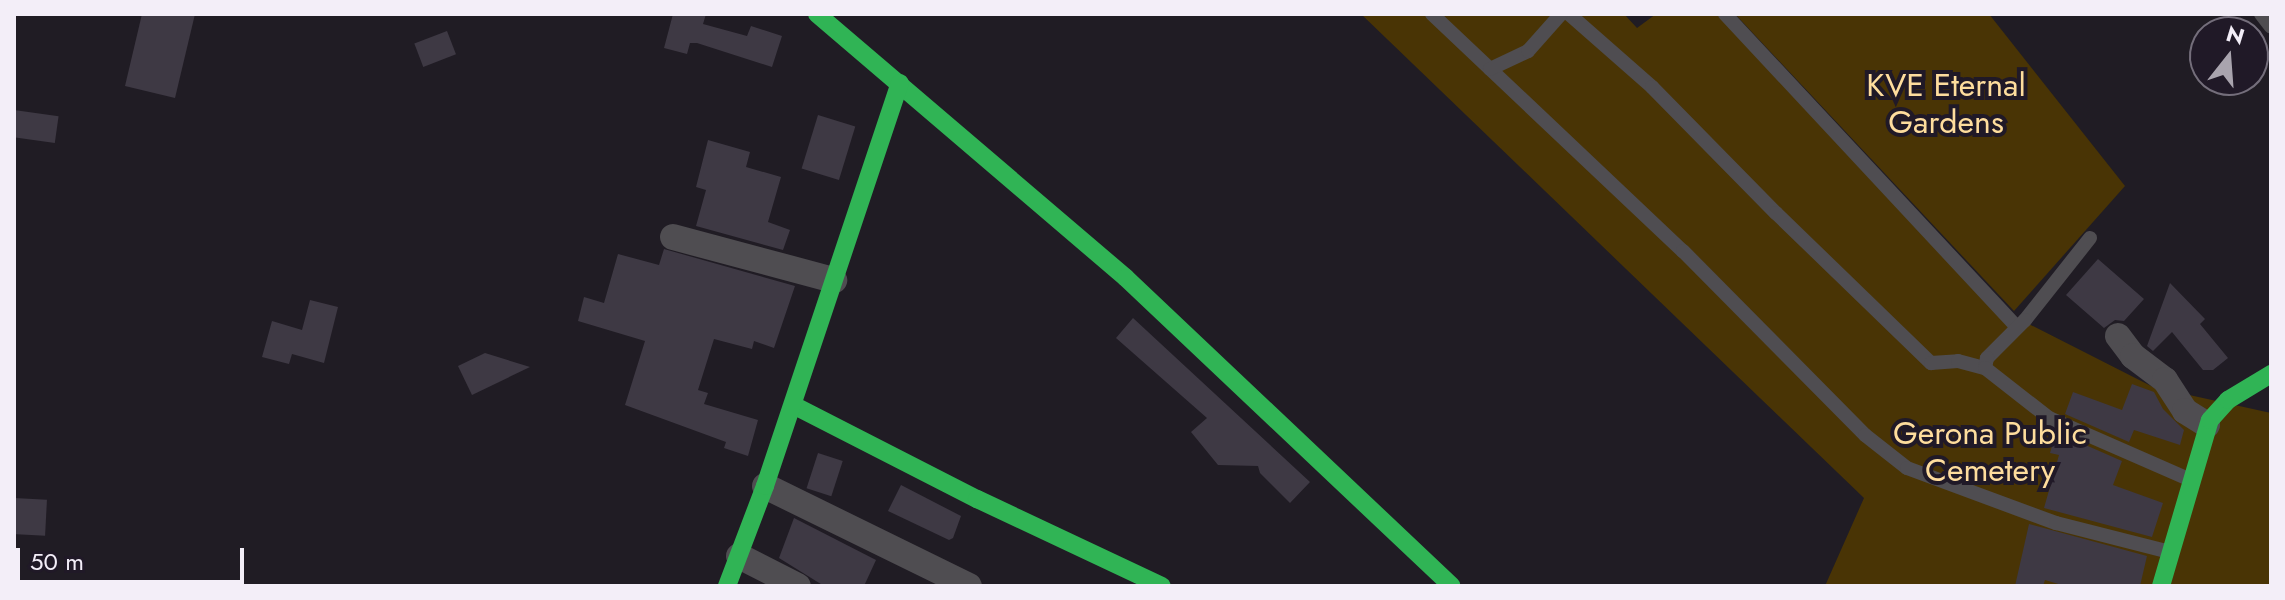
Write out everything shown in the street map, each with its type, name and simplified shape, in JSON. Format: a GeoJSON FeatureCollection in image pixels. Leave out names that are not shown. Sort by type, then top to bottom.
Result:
{"type":"FeatureCollection","features":[{"type":"Feature","properties":{"kind":"street"},"geometry":{"type":"LineString","coordinates":[[817,14],[1126,278],[1452,586]]}},
{"type":"Feature","properties":{"kind":"street"},"geometry":{"type":"LineString","coordinates":[[727,586],[793,405],[900,83]]}},
{"type":"Feature","properties":{"kind":"street"},"geometry":{"type":"LineString","coordinates":[[673,237],[834,280]]}},
{"type":"Feature","properties":{"kind":"street"},"geometry":{"type":"LineString","coordinates":[[2118,336],[2133,356],[2165,380],[2185,411],[2207,425]]}},
{"type":"Feature","properties":{"kind":"street"},"geometry":{"type":"LineString","coordinates":[[2161,586],[2207,425],[2228,400],[2271,374]]}},
{"type":"Feature","properties":{"kind":"street"},"geometry":{"type":"LineString","coordinates":[[793,405],[977,499],[1162,586]]}},
{"type":"Feature","properties":{"kind":"street"},"geometry":{"type":"LineString","coordinates":[[765,486],[969,586]]}},
{"type":"Feature","properties":{"kind":"street"},"geometry":{"type":"LineString","coordinates":[[739,556],[798,586]]}},
{"type":"Feature","properties":{"kind":"lane"},"geometry":{"type":"LineString","coordinates":[[1432,14],[1683,251],[1865,435],[1907,468],[2056,523],[2170,552]]}},
{"type":"Feature","properties":{"kind":"lane"},"geometry":{"type":"LineString","coordinates":[[1490,69],[1528,51],[1561,14]]}},
{"type":"Feature","properties":{"kind":"lane"},"geometry":{"type":"LineString","coordinates":[[1569,14],[1652,87],[1931,363],[1958,361],[1985,368],[2049,418],[2191,480]]}},
{"type":"Feature","properties":{"kind":"lane"},"geometry":{"type":"LineString","coordinates":[[1725,14],[2017,327]]}},
{"type":"Feature","properties":{"kind":"lane"},"geometry":{"type":"LineString","coordinates":[[2261,14],[2271,27]]}},
{"type":"Feature","properties":{"kind":"lane"},"geometry":{"type":"LineString","coordinates":[[1985,368],[1987,358],[2017,327],[2090,238]]}},
{"type":"Feature","properties":{"kind":"green space","name":"Gerona Public Cemetery"},"geometry":{"type":"Polygon","coordinates":[[[1361,14],[1624,14],[1637,28],[1656,14],[1720,14],[2017,318],[2153,387],[2271,413],[2271,586],[1825,586],[1864,498],[1361,14]]]}},
{"type":"Feature","properties":{"kind":"green space","name":"KVE Eternal Gardens"},"geometry":{"type":"Polygon","coordinates":[[[1735,14],[1989,14],[2125,186],[2014,311],[1735,14]]]}},
{"type":"Feature","properties":{"kind":"building"},"geometry":{"type":"Polygon","coordinates":[[[142,14],[195,14],[175,98],[125,86],[142,14]]]}},
{"type":"Feature","properties":{"kind":"building"},"geometry":{"type":"Polygon","coordinates":[[[673,14],[706,14],[703,24],[747,36],[751,26],[782,36],[772,67],[697,43],[690,43],[687,54],[664,48],[673,14]]]}},
{"type":"Feature","properties":{"kind":"building"},"geometry":{"type":"Polygon","coordinates":[[[447,31],[456,54],[423,67],[414,44],[447,31]]]}},
{"type":"Feature","properties":{"kind":"building"},"geometry":{"type":"Polygon","coordinates":[[[14,110],[59,116],[55,143],[14,137],[14,110]]]}},
{"type":"Feature","properties":{"kind":"building"},"geometry":{"type":"Polygon","coordinates":[[[818,115],[855,126],[839,180],[802,169],[818,115]]]}},
{"type":"Feature","properties":{"kind":"building"},"geometry":{"type":"Polygon","coordinates":[[[708,140],[750,152],[746,167],[781,177],[768,222],[790,230],[783,250],[696,226],[706,190],[696,187],[708,140]]]}},
{"type":"Feature","properties":{"kind":"building"},"geometry":{"type":"Polygon","coordinates":[[[664,249],[795,286],[774,348],[754,341],[752,349],[714,339],[698,390],[708,393],[704,404],[758,420],[748,456],[724,448],[726,442],[625,405],[645,341],[578,321],[584,297],[604,303],[618,254],[659,265],[664,249]]]}},
{"type":"Feature","properties":{"kind":"building"},"geometry":{"type":"Polygon","coordinates":[[[2098,259],[2144,299],[2124,321],[2115,320],[2104,328],[2066,295],[2098,259]]]}},
{"type":"Feature","properties":{"kind":"building"},"geometry":{"type":"Polygon","coordinates":[[[2170,283],[2205,319],[2200,324],[2228,358],[2213,370],[2203,370],[2172,332],[2153,351],[2147,346],[2170,283]]]}},
{"type":"Feature","properties":{"kind":"building"},"geometry":{"type":"Polygon","coordinates":[[[310,300],[338,307],[324,363],[292,354],[289,364],[262,357],[272,321],[302,330],[310,300]]]}},
{"type":"Feature","properties":{"kind":"building"},"geometry":{"type":"Polygon","coordinates":[[[1133,318],[1310,482],[1290,503],[1260,473],[1258,466],[1218,465],[1191,432],[1207,418],[1116,338],[1133,318]]]}},
{"type":"Feature","properties":{"kind":"building"},"geometry":{"type":"Polygon","coordinates":[[[485,353],[530,367],[472,395],[458,366],[485,353]]]}},
{"type":"Feature","properties":{"kind":"building"},"geometry":{"type":"Polygon","coordinates":[[[2132,384],[2154,392],[2163,409],[2184,430],[2180,445],[2134,430],[2129,442],[2065,414],[2073,392],[2122,410],[2132,384]]]}},
{"type":"Feature","properties":{"kind":"building"},"geometry":{"type":"Polygon","coordinates":[[[2056,432],[2122,461],[2113,485],[2163,503],[2152,537],[2044,508],[2059,455],[2050,453],[2056,432]]]}},
{"type":"Feature","properties":{"kind":"building"},"geometry":{"type":"Polygon","coordinates":[[[818,453],[843,461],[831,496],[807,488],[818,453]]]}},
{"type":"Feature","properties":{"kind":"building"},"geometry":{"type":"Polygon","coordinates":[[[901,485],[961,516],[953,538],[949,540],[888,511],[901,485]]]}},
{"type":"Feature","properties":{"kind":"building"},"geometry":{"type":"Polygon","coordinates":[[[14,498],[47,500],[45,536],[14,534],[14,498]]]}},
{"type":"Feature","properties":{"kind":"building"},"geometry":{"type":"Polygon","coordinates":[[[794,518],[876,560],[864,586],[824,586],[779,558],[794,518]]]}},
{"type":"Feature","properties":{"kind":"building"},"geometry":{"type":"Polygon","coordinates":[[[2029,524],[2147,556],[2140,586],[2065,586],[2045,580],[2043,586],[2015,586],[2029,524]]]}},
{"type":"Feature","properties":{"kind":"traffic: fast"},"geometry":{"type":"LineString","coordinates":[[817,14],[1126,278],[1452,586]]}},
{"type":"Feature","properties":{"kind":"traffic: fast"},"geometry":{"type":"LineString","coordinates":[[727,586],[765,486],[900,83]]}},
{"type":"Feature","properties":{"kind":"traffic: fast"},"geometry":{"type":"LineString","coordinates":[[2161,586],[2210,420],[2228,400],[2271,374]]}},
{"type":"Feature","properties":{"kind":"traffic: fast"},"geometry":{"type":"LineString","coordinates":[[793,405],[977,499],[1162,586]]}}]}
